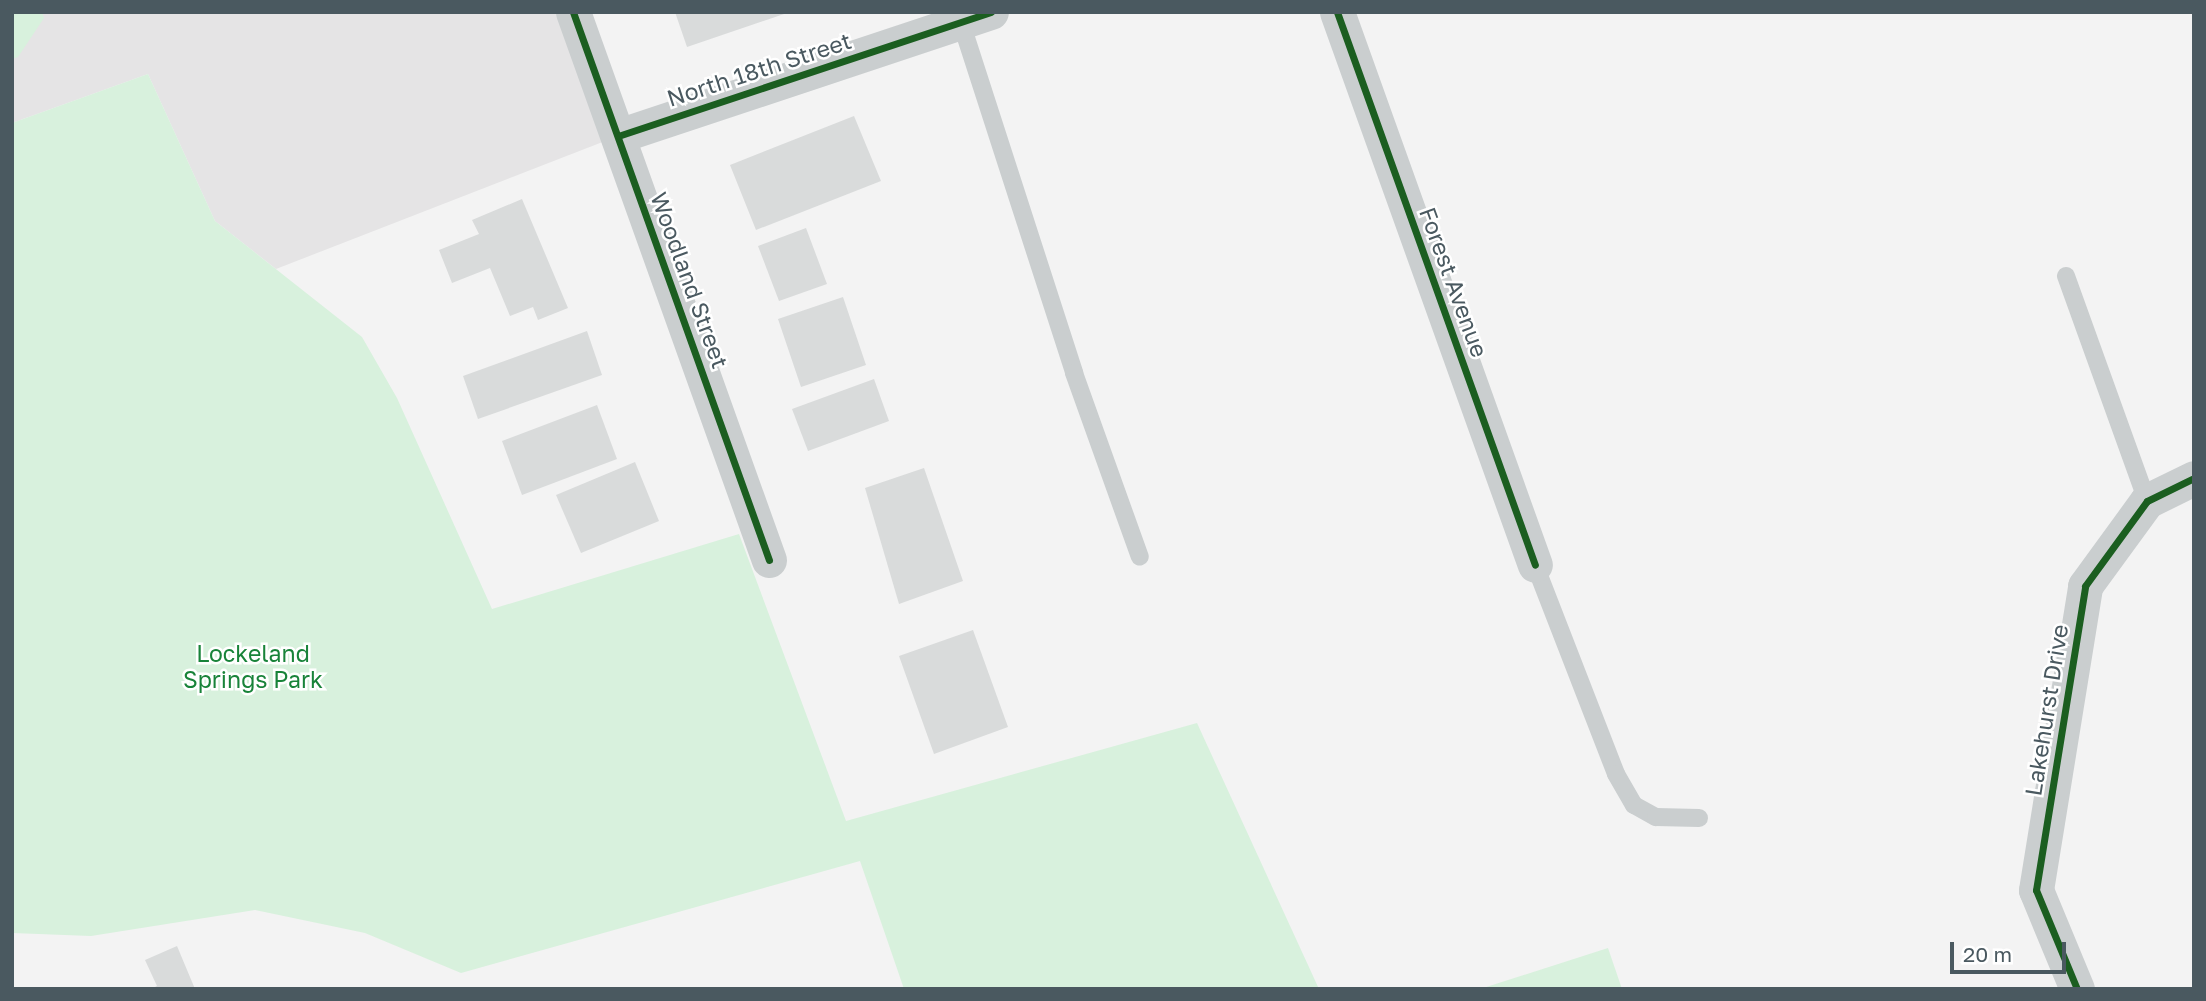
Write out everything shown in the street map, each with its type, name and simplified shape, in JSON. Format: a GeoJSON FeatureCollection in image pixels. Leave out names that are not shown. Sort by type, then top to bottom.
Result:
{"type":"FeatureCollection","features":[{"type":"Feature","properties":{"kind":"street","name":"Woodland Street"},"geometry":{"type":"LineString","coordinates":[[573,12],[769,560]]}},
{"type":"Feature","properties":{"kind":"street","name":"Forest Avenue"},"geometry":{"type":"LineString","coordinates":[[1337,12],[1535,565]]}},
{"type":"Feature","properties":{"kind":"street","name":"North 18th Street"},"geometry":{"type":"LineString","coordinates":[[618,136],[970,16]]}},
{"type":"Feature","properties":{"kind":"street","name":"Lakehurst Drive"},"geometry":{"type":"LineString","coordinates":[[2077,989],[2036,890],[2085,586],[2147,501],[2194,478]]}},
{"type":"Feature","properties":{"kind":"lane"},"geometry":{"type":"LineString","coordinates":[[970,16],[1074,373],[1140,557]]}},
{"type":"Feature","properties":{"kind":"lane"},"geometry":{"type":"LineString","coordinates":[[2066,276],[2147,501]]}},
{"type":"Feature","properties":{"kind":"lane"},"geometry":{"type":"LineString","coordinates":[[1535,565],[1616,774],[1634,805],[1656,817],[1699,818]]}},
{"type":"Feature","properties":{"kind":"shaded area"},"geometry":{"type":"Polygon","coordinates":[[[12,12],[573,12],[618,136],[276,269],[215,221],[148,74],[12,123],[12,12]]]}},
{"type":"Feature","properties":{"kind":"green space"},"geometry":{"type":"Polygon","coordinates":[[[12,12],[42,12],[44,18],[18,57],[12,59],[12,12]]]}},
{"type":"Feature","properties":{"kind":"green space","name":"Lockeland Springs Park"},"geometry":{"type":"Polygon","coordinates":[[[148,74],[215,221],[362,337],[397,398],[492,609],[739,534],[846,821],[1197,723],[1319,989],[904,989],[860,861],[461,973],[365,933],[255,910],[91,936],[12,933],[12,123],[148,74]]]}},
{"type":"Feature","properties":{"kind":"green space"},"geometry":{"type":"Polygon","coordinates":[[[1608,948],[1622,989],[1480,989],[1608,948]]]}},
{"type":"Feature","properties":{"kind":"building"},"geometry":{"type":"Polygon","coordinates":[[[675,12],[787,12],[787,13],[687,47],[675,12]]]}},
{"type":"Feature","properties":{"kind":"building"},"geometry":{"type":"Polygon","coordinates":[[[854,116],[881,181],[756,230],[730,165],[854,116]]]}},
{"type":"Feature","properties":{"kind":"building"},"geometry":{"type":"Polygon","coordinates":[[[522,199],[568,308],[538,320],[533,307],[510,316],[490,268],[452,283],[439,250],[479,234],[472,220],[522,199]]]}},
{"type":"Feature","properties":{"kind":"building"},"geometry":{"type":"Polygon","coordinates":[[[806,228],[827,284],[779,301],[758,246],[806,228]]]}},
{"type":"Feature","properties":{"kind":"building"},"geometry":{"type":"Polygon","coordinates":[[[843,297],[866,365],[801,387],[778,319],[843,297]]]}},
{"type":"Feature","properties":{"kind":"building"},"geometry":{"type":"Polygon","coordinates":[[[587,331],[602,375],[478,419],[463,376],[587,331]]]}},
{"type":"Feature","properties":{"kind":"building"},"geometry":{"type":"Polygon","coordinates":[[[874,379],[889,421],[808,451],[792,409],[874,379]]]}},
{"type":"Feature","properties":{"kind":"building"},"geometry":{"type":"Polygon","coordinates":[[[597,405],[617,459],[522,495],[502,441],[597,405]]]}},
{"type":"Feature","properties":{"kind":"building"},"geometry":{"type":"Polygon","coordinates":[[[635,462],[659,521],[581,553],[556,495],[635,462]]]}},
{"type":"Feature","properties":{"kind":"building"},"geometry":{"type":"Polygon","coordinates":[[[924,468],[963,581],[899,604],[865,488],[924,468]]]}},
{"type":"Feature","properties":{"kind":"building"},"geometry":{"type":"Polygon","coordinates":[[[973,630],[1008,727],[934,754],[899,656],[973,630]]]}},
{"type":"Feature","properties":{"kind":"building"},"geometry":{"type":"Polygon","coordinates":[[[177,946],[195,989],[151,989],[157,986],[145,960],[177,946]]]}},
{"type":"Feature","properties":{"kind":"cycle path"},"geometry":{"type":"LineString","coordinates":[[573,12],[769,560]]}},
{"type":"Feature","properties":{"kind":"cycle path"},"geometry":{"type":"LineString","coordinates":[[618,136],[991,12]]}},
{"type":"Feature","properties":{"kind":"cycle path"},"geometry":{"type":"LineString","coordinates":[[1337,12],[1535,565]]}},
{"type":"Feature","properties":{"kind":"cycle path"},"geometry":{"type":"LineString","coordinates":[[2077,989],[2036,890],[2085,586],[2147,501],[2194,478]]}}]}
